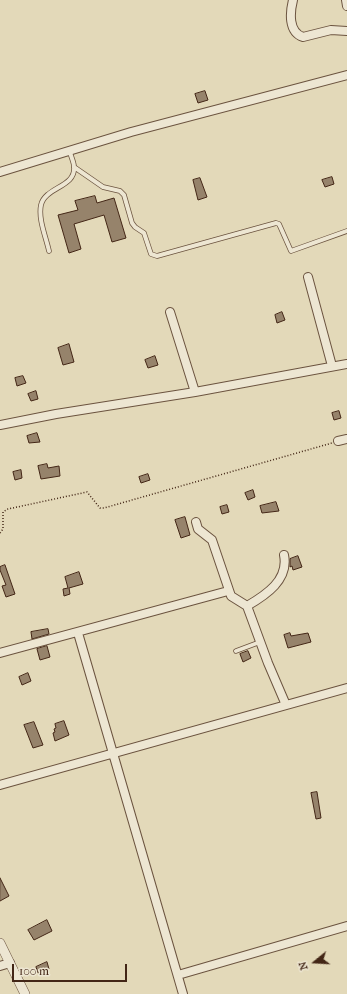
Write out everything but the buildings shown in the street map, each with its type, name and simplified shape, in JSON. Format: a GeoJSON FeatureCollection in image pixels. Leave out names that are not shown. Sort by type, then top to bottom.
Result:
{"type":"FeatureCollection","features":[{"type":"Feature","properties":{"kind":"street"},"geometry":{"type":"LineString","coordinates":[[293,0],[291,17],[293,29],[300,36],[303,37],[331,30],[347,30]]}},
{"type":"Feature","properties":{"kind":"street"},"geometry":{"type":"LineString","coordinates":[[346,0],[347,6]]}},
{"type":"Feature","properties":{"kind":"street"},"geometry":{"type":"LineString","coordinates":[[0,172],[70,152],[131,132],[347,75]]}},
{"type":"Feature","properties":{"kind":"street"},"geometry":{"type":"LineString","coordinates":[[308,277],[332,366]]}},
{"type":"Feature","properties":{"kind":"street"},"geometry":{"type":"LineString","coordinates":[[170,312],[195,392]]}},
{"type":"Feature","properties":{"kind":"street"},"geometry":{"type":"LineString","coordinates":[[0,426],[56,414],[195,392],[347,364]]}},
{"type":"Feature","properties":{"kind":"street"},"geometry":{"type":"LineString","coordinates":[[338,441],[347,439]]}},
{"type":"Feature","properties":{"kind":"street"},"geometry":{"type":"LineString","coordinates":[[196,522],[198,528],[212,540],[228,591],[234,599],[247,606],[286,705]]}},
{"type":"Feature","properties":{"kind":"street"},"geometry":{"type":"LineString","coordinates":[[247,606],[266,593],[281,579],[285,571],[284,555]]}},
{"type":"Feature","properties":{"kind":"street"},"geometry":{"type":"LineString","coordinates":[[0,653],[228,591]]}},
{"type":"Feature","properties":{"kind":"street"},"geometry":{"type":"LineString","coordinates":[[78,632],[112,754],[183,994]]}},
{"type":"Feature","properties":{"kind":"street"},"geometry":{"type":"LineString","coordinates":[[0,784],[347,688]]}},
{"type":"Feature","properties":{"kind":"street"},"geometry":{"type":"LineString","coordinates":[[178,975],[347,926]]}},
{"type":"Feature","properties":{"kind":"street"},"geometry":{"type":"LineString","coordinates":[[0,943],[25,994]]}},
{"type":"Feature","properties":{"kind":"street"},"geometry":{"type":"LineString","coordinates":[[0,966],[10,963]]}},
{"type":"Feature","properties":{"kind":"lane"},"geometry":{"type":"LineString","coordinates":[[49,251],[41,215],[41,206],[48,193],[70,180],[74,167],[70,152]]}},
{"type":"Feature","properties":{"kind":"lane"},"geometry":{"type":"LineString","coordinates":[[74,167],[103,187],[120,191],[124,195],[135,227],[144,233],[151,254],[157,256],[276,223],[279,224],[292,251],[347,231]]}},
{"type":"Feature","properties":{"kind":"lane"},"geometry":{"type":"LineString","coordinates":[[236,651],[260,642]]}},
{"type":"Feature","properties":{"kind":"path"},"geometry":{"type":"LineString","coordinates":[[0,533],[3,529],[3,512],[8,509],[87,492],[100,508],[104,508],[338,441]]}}]}
